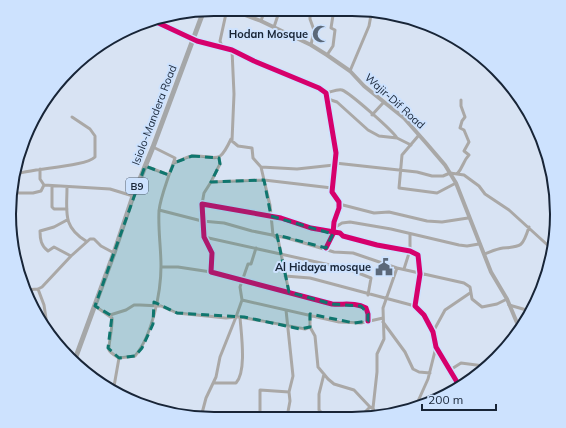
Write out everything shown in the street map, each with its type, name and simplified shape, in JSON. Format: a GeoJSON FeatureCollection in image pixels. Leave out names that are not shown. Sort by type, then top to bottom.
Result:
{"type":"FeatureCollection","features":[{"type":"Feature","properties":{"kind":"highway","name":"Isiolo-Mandera Road"},"geometry":{"type":"LineString","coordinates":[[76,356],[133,196],[154,147],[202,16]]}},
{"type":"Feature","properties":{"kind":"main road","name":"Wajir-Dif Road"},"geometry":{"type":"LineString","coordinates":[[248,16],[311,45],[350,71],[383,103],[404,118],[419,135],[450,173],[456,184],[468,218],[491,272],[507,299],[517,324]]}},
{"type":"Feature","properties":{"kind":"main road"},"geometry":{"type":"LineString","coordinates":[[161,24],[193,38]]}},
{"type":"Feature","properties":{"kind":"street"},"geometry":{"type":"LineString","coordinates":[[224,48],[220,41],[226,16]]}},
{"type":"Feature","properties":{"kind":"street"},"geometry":{"type":"LineString","coordinates":[[261,21],[263,16]]}},
{"type":"Feature","properties":{"kind":"street"},"geometry":{"type":"LineString","coordinates":[[274,27],[278,16]]}},
{"type":"Feature","properties":{"kind":"street"},"geometry":{"type":"LineString","coordinates":[[310,16],[314,30],[311,45]]}},
{"type":"Feature","properties":{"kind":"street"},"geometry":{"type":"LineString","coordinates":[[327,56],[333,46],[335,30],[331,28],[333,16]]}},
{"type":"Feature","properties":{"kind":"street"},"geometry":{"type":"LineString","coordinates":[[350,71],[369,26],[371,17]]}},
{"type":"Feature","properties":{"kind":"street"},"geometry":{"type":"LineString","coordinates":[[193,38],[204,43],[232,50],[254,61],[319,88],[326,93],[335,142],[335,164],[332,188],[333,195],[339,204],[374,213],[389,212],[427,221],[442,222],[468,218]]}},
{"type":"Feature","properties":{"kind":"street"},"geometry":{"type":"LineString","coordinates":[[212,272],[212,253],[204,237],[202,204],[204,193],[220,164],[219,158],[231,139],[234,94],[232,50]]}},
{"type":"Feature","properties":{"kind":"street"},"geometry":{"type":"LineString","coordinates":[[326,93],[342,91],[372,115],[386,124],[397,138]]}},
{"type":"Feature","properties":{"kind":"street"},"geometry":{"type":"LineString","coordinates":[[328,99],[337,102],[368,130],[379,136],[397,138],[411,145]]}},
{"type":"Feature","properties":{"kind":"street"},"geometry":{"type":"LineString","coordinates":[[456,174],[462,169],[464,159],[469,155],[464,151],[469,142],[464,130],[460,128],[465,117],[461,106],[461,100]]}},
{"type":"Feature","properties":{"kind":"street"},"geometry":{"type":"LineString","coordinates":[[372,115],[383,103]]}},
{"type":"Feature","properties":{"kind":"street"},"geometry":{"type":"LineString","coordinates":[[20,173],[40,169],[81,164],[95,158],[95,136],[90,129],[72,117]]}},
{"type":"Feature","properties":{"kind":"street"},"geometry":{"type":"LineString","coordinates":[[419,135],[402,155],[400,189],[437,193],[456,184]]}},
{"type":"Feature","properties":{"kind":"street"},"geometry":{"type":"LineString","coordinates":[[231,139],[238,146],[252,148],[254,158],[261,167],[274,235],[278,239],[288,292]]}},
{"type":"Feature","properties":{"kind":"street"},"geometry":{"type":"LineString","coordinates":[[95,306],[110,315],[112,321],[108,348],[110,352],[119,358],[135,356],[142,348],[153,324],[161,267],[158,241],[159,210],[175,158],[154,147]]}},
{"type":"Feature","properties":{"kind":"street"},"geometry":{"type":"LineString","coordinates":[[174,163],[190,156],[219,158]]}},
{"type":"Feature","properties":{"kind":"street"},"geometry":{"type":"LineString","coordinates":[[261,167],[297,169],[335,164],[400,170],[432,176],[443,176],[450,173],[464,175],[475,183],[485,194],[510,210],[547,245]]}},
{"type":"Feature","properties":{"kind":"street"},"geometry":{"type":"LineString","coordinates":[[145,166],[169,175]]}},
{"type":"Feature","properties":{"kind":"street"},"geometry":{"type":"LineString","coordinates":[[40,169],[40,179],[44,186]]}},
{"type":"Feature","properties":{"kind":"street"},"geometry":{"type":"LineString","coordinates":[[211,182],[264,180],[332,188]]}},
{"type":"Feature","properties":{"kind":"street"},"geometry":{"type":"LineString","coordinates":[[44,186],[110,189],[133,196]]}},
{"type":"Feature","properties":{"kind":"street"},"geometry":{"type":"LineString","coordinates":[[17,193],[33,193],[41,191],[44,186]]}},
{"type":"Feature","properties":{"kind":"street"},"geometry":{"type":"LineString","coordinates":[[52,186],[52,207],[67,209]]}},
{"type":"Feature","properties":{"kind":"street"},"geometry":{"type":"LineString","coordinates":[[67,187],[67,220],[78,236],[86,241]]}},
{"type":"Feature","properties":{"kind":"street"},"geometry":{"type":"LineString","coordinates":[[202,204],[271,216],[334,234],[340,233],[343,236],[377,245],[410,251],[418,255],[420,272],[415,306]]}},
{"type":"Feature","properties":{"kind":"street"},"geometry":{"type":"LineString","coordinates":[[326,248],[334,234],[339,204]]}},
{"type":"Feature","properties":{"kind":"street"},"geometry":{"type":"LineString","coordinates":[[159,210],[202,221],[224,223],[252,232],[274,235],[326,248],[334,252],[353,253],[397,268],[420,272],[466,284],[470,287],[472,299],[482,307],[497,304],[507,299]]}},
{"type":"Feature","properties":{"kind":"street"},"geometry":{"type":"LineString","coordinates":[[67,220],[54,227],[40,231],[40,239],[43,248],[48,251],[54,247],[71,256]]}},
{"type":"Feature","properties":{"kind":"street"},"geometry":{"type":"LineString","coordinates":[[334,228],[342,223],[350,222],[459,245],[467,246],[479,244]]}},
{"type":"Feature","properties":{"kind":"street"},"geometry":{"type":"LineString","coordinates":[[484,254],[502,248],[517,247],[521,245],[529,227]]}},
{"type":"Feature","properties":{"kind":"street"},"geometry":{"type":"LineString","coordinates":[[404,269],[410,251],[410,234]]}},
{"type":"Feature","properties":{"kind":"street"},"geometry":{"type":"LineString","coordinates":[[204,237],[348,269],[366,275],[372,279],[368,295]]}},
{"type":"Feature","properties":{"kind":"street"},"geometry":{"type":"LineString","coordinates":[[31,290],[38,290],[71,256],[81,248],[86,241],[94,239],[101,246],[114,253]]}},
{"type":"Feature","properties":{"kind":"street"},"geometry":{"type":"LineString","coordinates":[[202,412],[206,398],[214,383],[220,357],[242,300],[240,288],[248,264],[251,264],[256,248]]}},
{"type":"Feature","properties":{"kind":"street"},"geometry":{"type":"LineString","coordinates":[[161,267],[178,267],[212,272],[332,304],[350,304],[361,306],[366,308],[368,321]]}},
{"type":"Feature","properties":{"kind":"street"},"geometry":{"type":"LineString","coordinates":[[367,412],[372,408],[377,372],[377,354],[384,339],[382,318],[386,297],[397,268]]}},
{"type":"Feature","properties":{"kind":"street"},"geometry":{"type":"LineString","coordinates":[[285,276],[310,278],[368,295],[386,297],[415,306],[424,315],[433,332],[436,347],[457,382]]}},
{"type":"Feature","properties":{"kind":"street"},"geometry":{"type":"LineString","coordinates":[[38,290],[44,305],[46,318]]}},
{"type":"Feature","properties":{"kind":"street"},"geometry":{"type":"LineString","coordinates":[[433,332],[444,310],[470,293]]}},
{"type":"Feature","properties":{"kind":"street"},"geometry":{"type":"LineString","coordinates":[[242,300],[310,314],[340,322],[368,321],[382,318]]}},
{"type":"Feature","properties":{"kind":"street"},"geometry":{"type":"LineString","coordinates":[[110,315],[126,310],[134,305],[155,305],[177,313],[226,318],[240,317],[288,325],[300,329],[310,327]]}},
{"type":"Feature","properties":{"kind":"street"},"geometry":{"type":"LineString","coordinates":[[509,305],[526,309]]}},
{"type":"Feature","properties":{"kind":"street"},"geometry":{"type":"LineString","coordinates":[[286,310],[293,376],[289,392],[290,401],[288,412]]}},
{"type":"Feature","properties":{"kind":"street"},"geometry":{"type":"LineString","coordinates":[[310,314],[310,327],[315,336],[317,365],[334,384],[354,390],[373,411]]}},
{"type":"Feature","properties":{"kind":"street"},"geometry":{"type":"LineString","coordinates":[[214,383],[236,383],[238,380],[242,356],[240,317]]}},
{"type":"Feature","properties":{"kind":"street"},"geometry":{"type":"LineString","coordinates":[[383,322],[405,352],[413,369],[419,372],[430,372]]}},
{"type":"Feature","properties":{"kind":"street"},"geometry":{"type":"LineString","coordinates":[[418,400],[430,372],[436,347]]}},
{"type":"Feature","properties":{"kind":"street"},"geometry":{"type":"LineString","coordinates":[[114,385],[119,358]]}},
{"type":"Feature","properties":{"kind":"street"},"geometry":{"type":"LineString","coordinates":[[450,370],[461,363],[480,365]]}},
{"type":"Feature","properties":{"kind":"street"},"geometry":{"type":"LineString","coordinates":[[321,412],[319,410],[319,394],[324,374]]}},
{"type":"Feature","properties":{"kind":"street"},"geometry":{"type":"LineString","coordinates":[[260,412],[260,390],[289,392]]}},
{"type":"Feature","properties":{"kind":"highlighted area"},"geometry":{"type":"Polygon","coordinates":[[[192,156],[219,158],[220,164],[211,182],[264,180],[271,216],[333,234],[326,248],[277,235],[289,292],[332,304],[361,306],[368,314],[368,321],[354,323],[310,314],[310,327],[300,329],[244,317],[177,313],[154,302],[153,324],[142,348],[135,356],[119,358],[108,348],[112,316],[95,306],[145,166],[169,175],[174,163],[192,156]]]}},
{"type":"Feature","properties":{"kind":"cycle path"},"geometry":{"type":"LineString","coordinates":[[160,24],[197,41],[232,50],[254,61],[319,88],[326,93],[336,153],[332,192],[339,202],[339,208],[334,222],[333,234],[326,248]]}},
{"type":"Feature","properties":{"kind":"cycle path"},"geometry":{"type":"LineString","coordinates":[[368,321],[366,308],[362,306],[354,304],[332,304],[211,272],[212,253],[204,237],[202,204],[281,218],[311,228],[340,233],[343,236],[377,245],[410,251],[418,255],[420,274],[415,306],[424,315],[433,332],[436,347],[457,382]]}},
{"type":"Feature","properties":{"kind":"place","name":"Hodan Mosque"},"geometry":{"type":"Point","coordinates":[321,34]}},
{"type":"Feature","properties":{"kind":"place","name":"Al Hidaya mosque"},"geometry":{"type":"Point","coordinates":[384,267]}}]}
